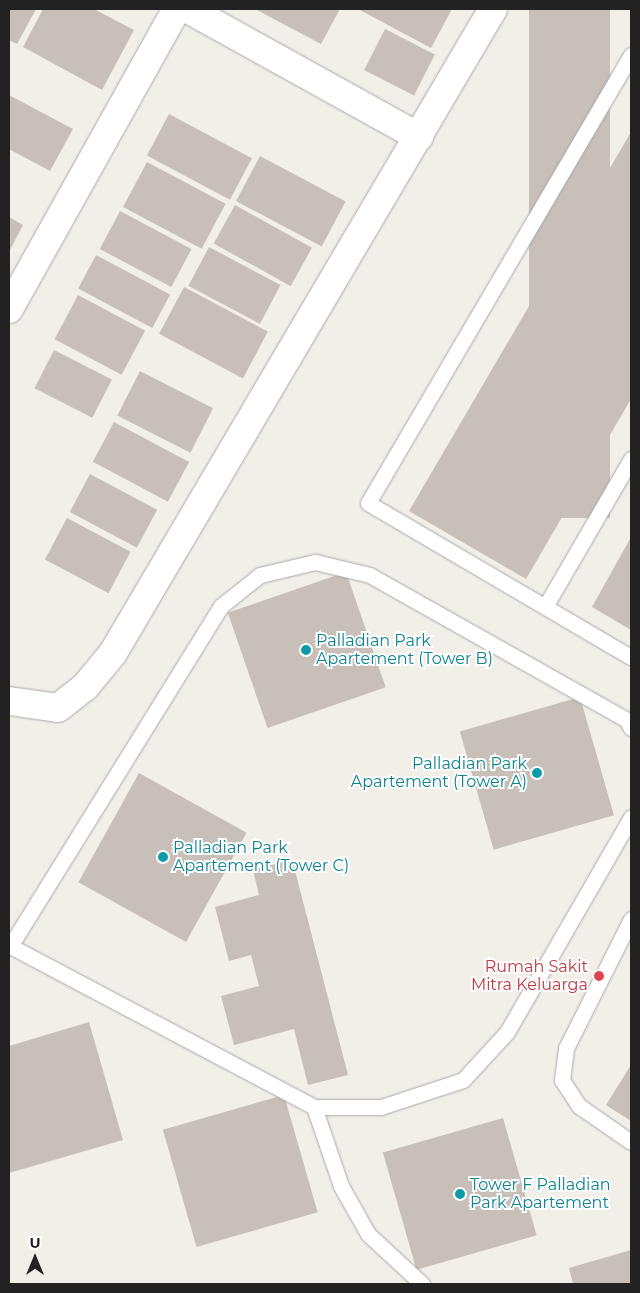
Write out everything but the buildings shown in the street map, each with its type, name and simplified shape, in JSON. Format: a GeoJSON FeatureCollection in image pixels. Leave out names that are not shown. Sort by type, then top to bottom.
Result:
{"type":"FeatureCollection","features":[{"type":"Feature","properties":{"kind":"street"},"geometry":{"type":"LineString","coordinates":[[9,309],[177,9]]}},
{"type":"Feature","properties":{"kind":"street"},"geometry":{"type":"LineString","coordinates":[[188,9],[419,137]]}},
{"type":"Feature","properties":{"kind":"street"},"geometry":{"type":"LineString","coordinates":[[9,701],[58,708],[86,687],[113,653],[493,9]]}},
{"type":"Feature","properties":{"kind":"lane"},"geometry":{"type":"LineString","coordinates":[[631,55],[368,503],[546,605],[631,657]]}},
{"type":"Feature","properties":{"kind":"lane"},"geometry":{"type":"LineString","coordinates":[[546,605],[631,460]]}},
{"type":"Feature","properties":{"kind":"lane"},"geometry":{"type":"LineString","coordinates":[[631,728],[627,720],[370,574],[314,562],[260,575],[221,606],[10,946],[314,1107],[381,1107],[463,1080],[507,1032],[631,818]]}},
{"type":"Feature","properties":{"kind":"lane"},"geometry":{"type":"LineString","coordinates":[[631,919],[566,1048],[562,1080],[579,1106],[631,1142]]}},
{"type":"Feature","properties":{"kind":"lane"},"geometry":{"type":"LineString","coordinates":[[314,1107],[341,1186],[368,1234],[422,1284]]}},
{"type":"Feature","properties":{"kind":"place","name":"Palladian Park Apartement (Tower B)"},"geometry":{"type":"Point","coordinates":[306,650]}},
{"type":"Feature","properties":{"kind":"place","name":"Palladian Park Apartement (Tower A)"},"geometry":{"type":"Point","coordinates":[537,773]}},
{"type":"Feature","properties":{"kind":"place","name":"Palladian Park Apartement (Tower C)"},"geometry":{"type":"Point","coordinates":[163,857]}},
{"type":"Feature","properties":{"kind":"place","name":"Rumah Sakit Mitra Keluarga"},"geometry":{"type":"Point","coordinates":[599,976]}},
{"type":"Feature","properties":{"kind":"place","name":"Tower F Palladian Park Apartement"},"geometry":{"type":"Point","coordinates":[460,1194]}}]}
